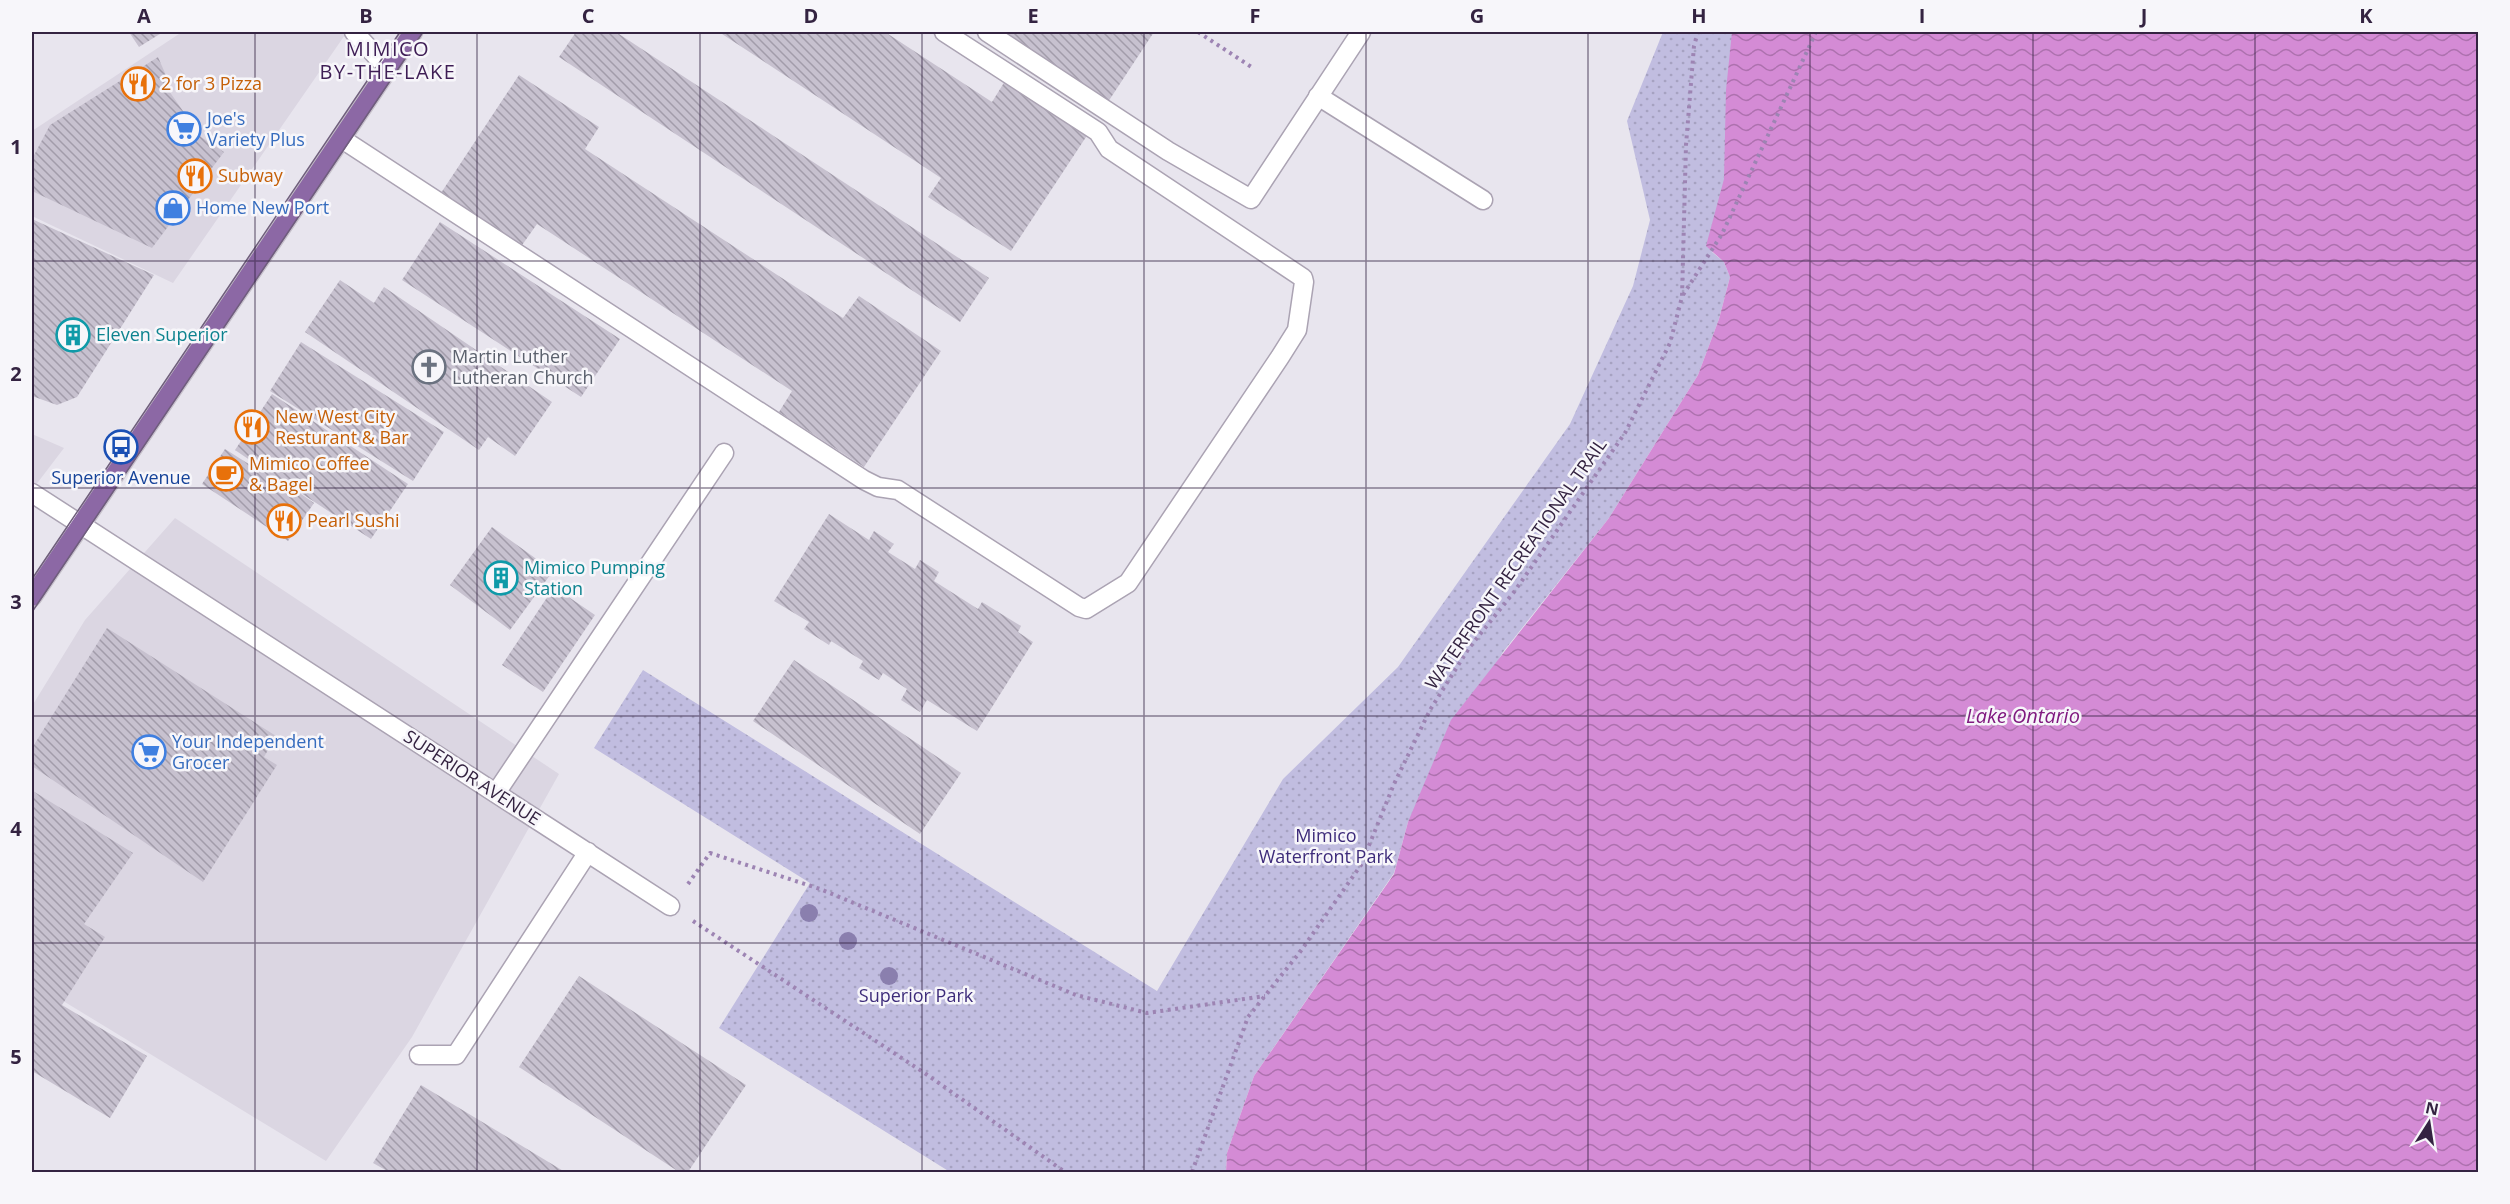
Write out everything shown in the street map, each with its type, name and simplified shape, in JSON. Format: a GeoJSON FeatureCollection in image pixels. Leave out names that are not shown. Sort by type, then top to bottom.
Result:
{"type":"FeatureCollection","features":[{"type":"Feature","properties":{"kind":"main road"},"geometry":{"type":"LineString","coordinates":[[32,597],[413,32]]}},
{"type":"Feature","properties":{"kind":"street"},"geometry":{"type":"LineString","coordinates":[[354,32],[389,70]]}},
{"type":"Feature","properties":{"kind":"street"},"geometry":{"type":"LineString","coordinates":[[342,139],[864,480],[878,487],[898,490],[1079,607],[1086,609],[1128,583],[1280,357],[1297,330],[1304,282],[1303,278],[1109,149],[1098,132],[944,32]]}},
{"type":"Feature","properties":{"kind":"street"},"geometry":{"type":"LineString","coordinates":[[987,32],[1168,151],[1251,199],[1361,32]]}},
{"type":"Feature","properties":{"kind":"street"},"geometry":{"type":"LineString","coordinates":[[1318,96],[1483,200]]}},
{"type":"Feature","properties":{"kind":"street"},"geometry":{"type":"LineString","coordinates":[[496,793],[724,453]]}},
{"type":"Feature","properties":{"kind":"street","name":"SUPERIOR AVENUE"},"geometry":{"type":"LineString","coordinates":[[32,493],[670,906]]}},
{"type":"Feature","properties":{"kind":"street"},"geometry":{"type":"LineString","coordinates":[[419,1055],[456,1055],[588,852]]}},
{"type":"Feature","properties":{"kind":"path"},"geometry":{"type":"LineString","coordinates":[[1197,32],[1253,68]]}},
{"type":"Feature","properties":{"kind":"path","name":"WATERFRONT RECREATIONAL TRAIL"},"geometry":{"type":"LineString","coordinates":[[1192,1173],[1248,1017],[1329,912],[1361,865],[1394,784],[1425,721],[1468,648],[1514,592],[1625,433],[1670,343],[1682,297],[1686,145],[1694,46],[1698,32]]}},
{"type":"Feature","properties":{"kind":"path"},"geometry":{"type":"LineString","coordinates":[[1682,297],[1722,234],[1816,32]]}},
{"type":"Feature","properties":{"kind":"path"},"geometry":{"type":"LineString","coordinates":[[1065,1173],[926,1074],[670,906],[710,854],[749,864],[820,889],[1076,995],[1147,1014],[1265,996]]}},
{"type":"Feature","properties":{"kind":"shaded area"},"geometry":{"type":"Polygon","coordinates":[[[182,32],[347,32],[173,283],[32,216],[32,131],[182,32]]]}},
{"type":"Feature","properties":{"kind":"shaded area"},"geometry":{"type":"Polygon","coordinates":[[[32,434],[64,448],[32,490],[32,434]]]}},
{"type":"Feature","properties":{"kind":"shaded area"},"geometry":{"type":"Polygon","coordinates":[[[175,518],[559,774],[412,1037],[326,1161],[32,982],[32,706],[85,620],[175,518]]]}},
{"type":"Feature","properties":{"kind":"green space"},"geometry":{"type":"Polygon","coordinates":[[[1663,32],[1816,32],[1712,252],[1724,262],[1730,277],[1719,319],[1698,375],[1609,518],[1503,652],[1408,822],[1394,873],[1254,1076],[1227,1153],[1226,1172],[950,1172],[719,1028],[810,883],[594,748],[643,670],[1157,991],[1283,779],[1398,667],[1570,424],[1633,286],[1650,220],[1627,121],[1663,32]]]}},
{"type":"Feature","properties":{"kind":"water","name":"Lake Ontario"},"geometry":{"type":"Polygon","coordinates":[[[1732,32],[2478,32],[2478,1172],[1226,1172],[1227,1153],[1254,1076],[1394,874],[1408,822],[1451,720],[1609,518],[1698,375],[1719,319],[1730,277],[1724,262],[1706,246],[1724,179],[1726,90],[1732,32]]]}},
{"type":"Feature","properties":{"kind":"building"},"geometry":{"type":"Polygon","coordinates":[[[129,32],[163,32],[139,47],[129,32]]]}},
{"type":"Feature","properties":{"kind":"building"},"geometry":{"type":"Polygon","coordinates":[[[576,32],[616,32],[989,278],[960,322],[559,57],[576,32]]]}},
{"type":"Feature","properties":{"kind":"building"},"geometry":{"type":"Polygon","coordinates":[[[719,32],[885,32],[992,102],[1005,81],[1088,134],[1011,251],[928,197],[941,178],[719,32]]]}},
{"type":"Feature","properties":{"kind":"building"},"geometry":{"type":"Polygon","coordinates":[[[1000,32],[1154,32],[1108,102],[1000,32]]]}},
{"type":"Feature","properties":{"kind":"building"},"geometry":{"type":"Polygon","coordinates":[[[158,57],[168,80],[167,88],[201,137],[224,152],[152,248],[32,191],[32,159],[50,125],[158,57]]]}},
{"type":"Feature","properties":{"kind":"building"},"geometry":{"type":"Polygon","coordinates":[[[519,75],[599,127],[585,149],[843,318],[859,296],[941,351],[864,467],[779,412],[792,391],[537,224],[520,248],[439,196],[519,75]]]}},
{"type":"Feature","properties":{"kind":"building","name":"Eleven Superior"},"geometry":{"type":"Polygon","coordinates":[[[32,219],[154,275],[77,397],[57,405],[32,396],[32,219]]]}},
{"type":"Feature","properties":{"kind":"building"},"geometry":{"type":"Polygon","coordinates":[[[440,222],[620,339],[581,397],[402,280],[440,222]]]}},
{"type":"Feature","properties":{"kind":"building","name":"Martin Luther Lutheran Church"},"geometry":{"type":"Polygon","coordinates":[[[340,280],[374,303],[384,287],[552,402],[515,456],[488,437],[479,450],[305,332],[340,280]]]}},
{"type":"Feature","properties":{"kind":"building"},"geometry":{"type":"Polygon","coordinates":[[[301,342],[444,432],[413,481],[270,391],[301,342]]]}},
{"type":"Feature","properties":{"kind":"building"},"geometry":{"type":"Polygon","coordinates":[[[272,394],[408,484],[371,539],[281,480],[314,503],[288,541],[202,484],[225,449],[255,468],[257,465],[235,450],[272,394]]]}},
{"type":"Feature","properties":{"kind":"building"},"geometry":{"type":"Polygon","coordinates":[[[829,514],[869,540],[874,531],[894,544],[888,552],[915,569],[920,560],[939,572],[934,581],[978,609],[982,602],[1021,626],[1018,632],[1033,642],[977,731],[927,700],[920,712],[901,700],[907,689],[883,673],[879,680],[859,668],[863,661],[831,641],[829,645],[804,629],[809,622],[774,601],[829,514]]]}},
{"type":"Feature","properties":{"kind":"building","name":"Mimico Pumping Station"},"geometry":{"type":"Polygon","coordinates":[[[492,527],[553,571],[510,630],[450,585],[492,527]]]}},
{"type":"Feature","properties":{"kind":"building"},"geometry":{"type":"Polygon","coordinates":[[[554,587],[595,615],[543,692],[502,665],[554,587]]]}},
{"type":"Feature","properties":{"kind":"building","name":"Your Independent Grocer"},"geometry":{"type":"Polygon","coordinates":[[[107,628],[276,736],[264,757],[277,765],[203,882],[32,766],[32,748],[107,628]]]}},
{"type":"Feature","properties":{"kind":"building"},"geometry":{"type":"Polygon","coordinates":[[[794,660],[961,773],[920,834],[753,721],[794,660]]]}},
{"type":"Feature","properties":{"kind":"building"},"geometry":{"type":"Polygon","coordinates":[[[33,791],[133,853],[84,924],[105,937],[62,1005],[147,1056],[110,1118],[32,1071],[33,791]]]}},
{"type":"Feature","properties":{"kind":"building"},"geometry":{"type":"Polygon","coordinates":[[[579,976],[746,1085],[688,1172],[679,1172],[519,1067],[579,976]]]}},
{"type":"Feature","properties":{"kind":"building"},"geometry":{"type":"Polygon","coordinates":[[[421,1085],[565,1172],[389,1172],[373,1163],[421,1085]]]}},
{"type":"Feature","properties":{"kind":"tram line"},"geometry":{"type":"LineString","coordinates":[[32,579],[400,32]]}},
{"type":"Feature","properties":{"kind":"tram line"},"geometry":{"type":"LineString","coordinates":[[32,612],[423,32]]}},
{"type":"Feature","properties":{"kind":"place","name":"2 for 3 Pizza"},"geometry":{"type":"Point","coordinates":[138,84]}},
{"type":"Feature","properties":{"kind":"place","name":"Joe's Variety Plus"},"geometry":{"type":"Point","coordinates":[184,129]}},
{"type":"Feature","properties":{"kind":"place","name":"Subway"},"geometry":{"type":"Point","coordinates":[195,176]}},
{"type":"Feature","properties":{"kind":"place","name":"Home New Port"},"geometry":{"type":"Point","coordinates":[173,208]}},
{"type":"Feature","properties":{"kind":"place","name":"Eleven Superior"},"geometry":{"type":"Point","coordinates":[73,335]}},
{"type":"Feature","properties":{"kind":"place","name":"Martin Luther Lutheran Church"},"geometry":{"type":"Point","coordinates":[429,367]}},
{"type":"Feature","properties":{"kind":"place","name":"New West City Resturant & Bar"},"geometry":{"type":"Point","coordinates":[252,427]}},
{"type":"Feature","properties":{"kind":"place","name":"Superior Avenue"},"geometry":{"type":"Point","coordinates":[121,447]}},
{"type":"Feature","properties":{"kind":"place","name":"Mimico Coffee & Bagel"},"geometry":{"type":"Point","coordinates":[226,474]}},
{"type":"Feature","properties":{"kind":"place","name":"Pearl Sushi"},"geometry":{"type":"Point","coordinates":[284,521]}},
{"type":"Feature","properties":{"kind":"place","name":"Mimico Pumping Station"},"geometry":{"type":"Point","coordinates":[501,578]}},
{"type":"Feature","properties":{"kind":"place","name":"Your Independent Grocer"},"geometry":{"type":"Point","coordinates":[149,752]}},
{"type":"Feature","properties":{"kind":"district","name":"MIMICO BY-THE-LAKE"},"geometry":{"type":"Point","coordinates":[388,60]}},
{"type":"Feature","properties":{"kind":"park label","name":"Mimico Waterfront Park"},"geometry":{"type":"Point","coordinates":[1326,846]}},
{"type":"Feature","properties":{"kind":"park label","name":"Superior Park"},"geometry":{"type":"Point","coordinates":[916,996]}}]}
